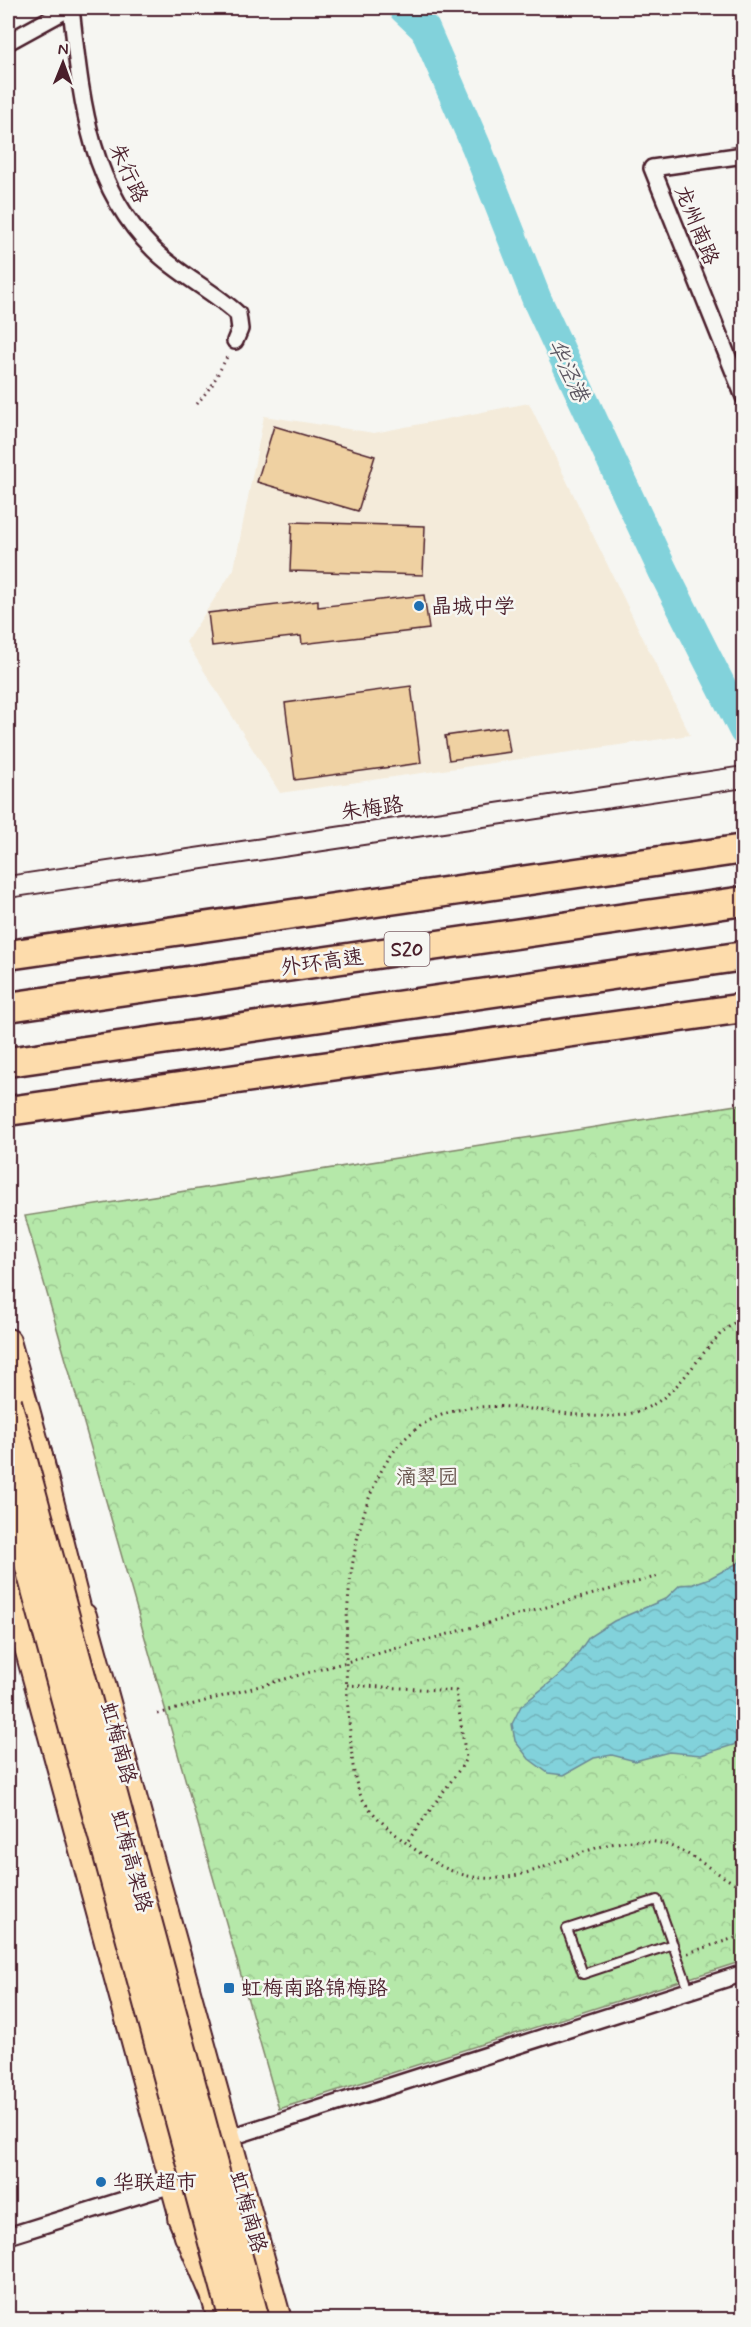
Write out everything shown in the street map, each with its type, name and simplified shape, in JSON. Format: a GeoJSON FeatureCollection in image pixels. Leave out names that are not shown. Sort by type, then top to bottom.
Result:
{"type":"FeatureCollection","features":[{"type":"Feature","properties":{"kind":"highway"},"geometry":{"type":"LineString","coordinates":[[8,955],[744,849]]}},
{"type":"Feature","properties":{"kind":"highway","name":"外环高速"},"geometry":{"type":"LineString","coordinates":[[8,1007],[744,901]]}},
{"type":"Feature","properties":{"kind":"highway"},"geometry":{"type":"LineString","coordinates":[[8,1062],[744,956]]}},
{"type":"Feature","properties":{"kind":"highway"},"geometry":{"type":"LineString","coordinates":[[8,1111],[744,1008]]}},
{"type":"Feature","properties":{"kind":"highway","name":"虹梅高架路"},"geometry":{"type":"LineString","coordinates":[[8,1402],[256,2319]]}},
{"type":"Feature","properties":{"kind":"highway"},"geometry":{"type":"LineString","coordinates":[[36,1445],[108,1734],[268,2319]]}},
{"type":"Feature","properties":{"kind":"highway","name":"虹梅高架路"},"geometry":{"type":"LineString","coordinates":[[8,1490],[233,2319]]}},
{"type":"Feature","properties":{"kind":"highway"},"geometry":{"type":"LineString","coordinates":[[181,2217],[214,2294],[221,2319]]}},
{"type":"Feature","properties":{"kind":"main road","name":"虹梅南路"},"geometry":{"type":"LineString","coordinates":[[8,1341],[279,2319]]}},
{"type":"Feature","properties":{"kind":"main road"},"geometry":{"type":"LineString","coordinates":[[8,1578],[172,2185],[211,2319]]}},
{"type":"Feature","properties":{"kind":"street"},"geometry":{"type":"LineString","coordinates":[[8,42],[70,8]]}},
{"type":"Feature","properties":{"kind":"street","name":"朱行路"},"geometry":{"type":"LineString","coordinates":[[70,8],[86,118],[105,181],[117,205],[154,250],[178,271],[238,314],[241,324],[235,341]]}},
{"type":"Feature","properties":{"kind":"street","name":"龙州南路"},"geometry":{"type":"LineString","coordinates":[[744,155],[652,168],[744,397]]}},
{"type":"Feature","properties":{"kind":"street","name":"朱梅路"},"geometry":{"type":"LineString","coordinates":[[8,887],[738,778]]}},
{"type":"Feature","properties":{"kind":"street"},"geometry":{"type":"LineString","coordinates":[[228,2138],[744,1973]]}},
{"type":"Feature","properties":{"kind":"street"},"geometry":{"type":"LineString","coordinates":[[8,2236],[236,2166]]}},
{"type":"Feature","properties":{"kind":"lane"},"geometry":{"type":"LineString","coordinates":[[673,1944],[583,1974],[567,1929],[657,1900],[673,1944],[689,1990]]}},
{"type":"Feature","properties":{"kind":"path"},"geometry":{"type":"LineString","coordinates":[[197,404],[212,385],[235,341]]}},
{"type":"Feature","properties":{"kind":"path"},"geometry":{"type":"LineString","coordinates":[[744,1316],[718,1336],[673,1389],[660,1401],[644,1410],[624,1416],[598,1417],[494,1406],[468,1407],[443,1414],[423,1424],[406,1437],[380,1473],[367,1503],[352,1574],[346,1640],[354,1773],[360,1794],[372,1814],[440,1865],[464,1875],[485,1880],[510,1878],[545,1868],[604,1844],[650,1841],[671,1846],[744,1888]]}},
{"type":"Feature","properties":{"kind":"path"},"geometry":{"type":"LineString","coordinates":[[159,1713],[659,1576]]}},
{"type":"Feature","properties":{"kind":"path"},"geometry":{"type":"LineString","coordinates":[[347,1685],[456,1690],[466,1758],[407,1842]]}},
{"type":"Feature","properties":{"kind":"path"},"geometry":{"type":"LineString","coordinates":[[677,1956],[744,1935]]}},
{"type":"Feature","properties":{"kind":"shaded area","name":"晶城中学"},"geometry":{"type":"Polygon","coordinates":[[[529,403],[690,735],[280,793],[186,642],[234,569],[264,416],[374,433],[529,403]]]}},
{"type":"Feature","properties":{"kind":"green space","name":"滴翠园"},"geometry":{"type":"Polygon","coordinates":[[[743,1104],[743,1961],[279,2109],[25,1216],[743,1104]]]}},
{"type":"Feature","properties":{"kind":"water"},"geometry":{"type":"Polygon","coordinates":[[[743,1560],[743,1742],[701,1755],[669,1752],[635,1761],[612,1755],[594,1758],[564,1775],[548,1773],[529,1759],[515,1741],[512,1724],[521,1706],[567,1669],[589,1637],[614,1621],[665,1599],[680,1585],[693,1584],[710,1578],[743,1560]]]}},
{"type":"Feature","properties":{"kind":"building"},"geometry":{"type":"Polygon","coordinates":[[[274,426],[375,456],[358,511],[257,482],[274,426]]]}},
{"type":"Feature","properties":{"kind":"building"},"geometry":{"type":"Polygon","coordinates":[[[292,522],[425,526],[423,575],[290,571],[292,522]]]}},
{"type":"Feature","properties":{"kind":"building"},"geometry":{"type":"Polygon","coordinates":[[[424,595],[429,629],[302,644],[301,636],[212,646],[208,613],[318,600],[318,607],[424,595]]]}},
{"type":"Feature","properties":{"kind":"building"},"geometry":{"type":"Polygon","coordinates":[[[411,686],[421,763],[295,780],[285,703],[411,686]]]}},
{"type":"Feature","properties":{"kind":"building"},"geometry":{"type":"Polygon","coordinates":[[[506,727],[510,752],[449,760],[445,736],[506,727]]]}},
{"type":"Feature","properties":{"kind":"waterway","name":"华泾港"},"geometry":{"type":"LineString","coordinates":[[403,8],[425,29],[476,146],[537,300],[663,571],[744,731]]}},
{"type":"Feature","properties":{"kind":"place","name":"晶城中学"},"geometry":{"type":"Point","coordinates":[419,606]}},
{"type":"Feature","properties":{"kind":"place","name":"虹梅南路锦梅路"},"geometry":{"type":"Point","coordinates":[229,1988]}},
{"type":"Feature","properties":{"kind":"place","name":"华联超市"},"geometry":{"type":"Point","coordinates":[101,2182]}}]}
